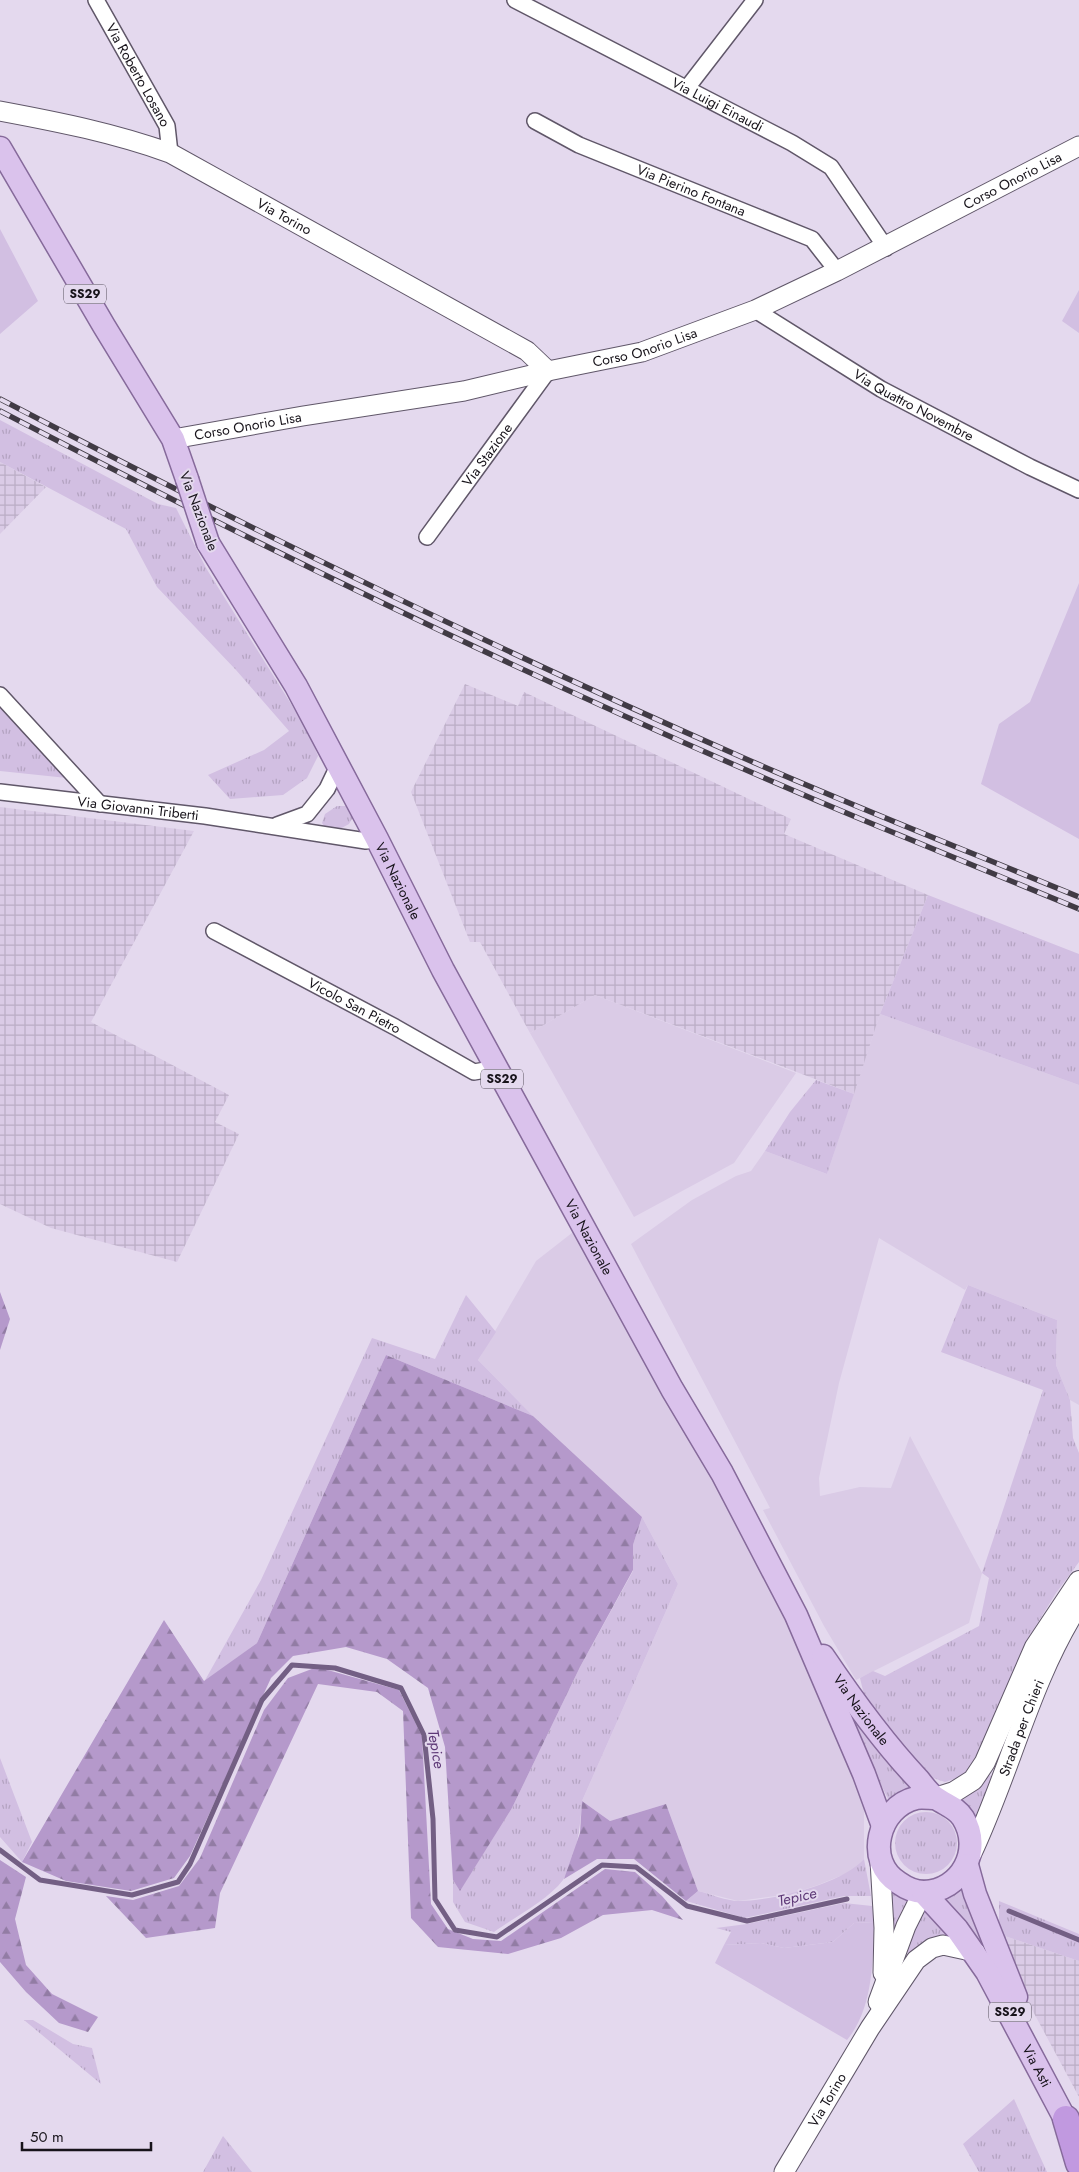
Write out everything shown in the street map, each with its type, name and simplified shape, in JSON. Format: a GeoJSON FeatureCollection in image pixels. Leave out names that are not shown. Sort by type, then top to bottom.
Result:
{"type":"FeatureCollection","features":[{"type":"Feature","properties":{"kind":"highway"},"geometry":{"type":"LineString","coordinates":[[1072,2117],[1079,2163]]}},
{"type":"Feature","properties":{"kind":"main road","name":"Via Nazionale"},"geometry":{"type":"LineString","coordinates":[[0,148],[104,326],[174,439],[208,543],[296,686],[435,954],[672,1389],[722,1473],[796,1615],[864,1774],[883,1826]]}},
{"type":"Feature","properties":{"kind":"main road","name":"Strada per Chieri"},"geometry":{"type":"LineString","coordinates":[[935,1798],[954,1792],[972,1780],[985,1762],[1035,1647],[1079,1580]]}},
{"type":"Feature","properties":{"kind":"main road","name":"Strada per Chieri"},"geometry":{"type":"LineString","coordinates":[[969,1859],[990,1815],[1050,1658],[1065,1626],[1079,1604]]}},
{"type":"Feature","properties":{"kind":"main road","name":"Via Nazionale"},"geometry":{"type":"LineString","coordinates":[[796,1615],[842,1685],[893,1752],[935,1798],[952,1806],[963,1818],[970,1835],[969,1859]]}},
{"type":"Feature","properties":{"kind":"main road"},"geometry":{"type":"LineString","coordinates":[[935,1798],[915,1798],[897,1808],[883,1826],[878,1844],[880,1861],[890,1878],[907,1888],[923,1892],[940,1889],[956,1880],[969,1859]]}},
{"type":"Feature","properties":{"kind":"main road","name":"Via Asti"},"geometry":{"type":"LineString","coordinates":[[969,1859],[975,1894],[1011,1987],[1072,2117],[1079,2145]]}},
{"type":"Feature","properties":{"kind":"main road","name":"Via Asti"},"geometry":{"type":"LineString","coordinates":[[923,1892],[975,1952],[1072,2117]]}},
{"type":"Feature","properties":{"kind":"street","name":"Via Roberto Losano"},"geometry":{"type":"LineString","coordinates":[[96,0],[167,126],[170,153]]}},
{"type":"Feature","properties":{"kind":"street","name":"Via Luigi Einaudi"},"geometry":{"type":"LineString","coordinates":[[515,0],[792,143],[832,167],[886,248]]}},
{"type":"Feature","properties":{"kind":"street"},"geometry":{"type":"LineString","coordinates":[[687,88],[755,0]]}},
{"type":"Feature","properties":{"kind":"street","name":"Via Torino"},"geometry":{"type":"LineString","coordinates":[[0,111],[71,123],[128,138],[170,153],[527,351],[548,371]]}},
{"type":"Feature","properties":{"kind":"street","name":"Via Pierino Fontana"},"geometry":{"type":"LineString","coordinates":[[535,120],[579,145],[812,239],[837,272]]}},
{"type":"Feature","properties":{"kind":"street","name":"Corso Onorio Lisa"},"geometry":{"type":"LineString","coordinates":[[174,439],[302,416],[464,391],[548,371],[642,352],[756,310],[837,272],[1079,146]]}},
{"type":"Feature","properties":{"kind":"street","name":"Via Quattro Novembre"},"geometry":{"type":"LineString","coordinates":[[756,310],[881,389],[1030,467],[1079,490]]}},
{"type":"Feature","properties":{"kind":"street","name":"Via Stazione"},"geometry":{"type":"LineString","coordinates":[[427,537],[548,371]]}},
{"type":"Feature","properties":{"kind":"street"},"geometry":{"type":"LineString","coordinates":[[0,695],[100,804]]}},
{"type":"Feature","properties":{"kind":"street","name":"Via Giovanni Triberti"},"geometry":{"type":"LineString","coordinates":[[276,826],[307,814],[327,789],[338,766]]}},
{"type":"Feature","properties":{"kind":"street","name":"Via Giovanni Triberti"},"geometry":{"type":"LineString","coordinates":[[0,792],[276,826],[366,841],[377,839]]}},
{"type":"Feature","properties":{"kind":"street","name":"Vicolo San Pietro"},"geometry":{"type":"LineString","coordinates":[[214,930],[474,1072],[497,1068]]}},
{"type":"Feature","properties":{"kind":"street","name":"Via Torino"},"geometry":{"type":"LineString","coordinates":[[880,1861],[884,1928],[883,1988]]}},
{"type":"Feature","properties":{"kind":"street","name":"Via Torino"},"geometry":{"type":"LineString","coordinates":[[870,2028],[906,1926],[923,1892]]}},
{"type":"Feature","properties":{"kind":"street","name":"Via Torino"},"geometry":{"type":"LineString","coordinates":[[784,2172],[870,2028],[908,1969],[924,1952],[943,1945],[975,1952]]}},
{"type":"Feature","properties":{"kind":"shaded area"},"geometry":{"type":"Polygon","coordinates":[[[0,462],[46,487],[0,534],[0,462]]]}},
{"type":"Feature","properties":{"kind":"shaded area"},"geometry":{"type":"Polygon","coordinates":[[[465,684],[518,706],[524,692],[791,819],[784,834],[928,895],[880,1014],[854,1094],[595,995],[530,1033],[480,942],[470,942],[411,792],[465,684]]]}},
{"type":"Feature","properties":{"kind":"shaded area"},"geometry":{"type":"Polygon","coordinates":[[[0,807],[194,831],[91,1022],[229,1095],[215,1122],[239,1134],[177,1262],[51,1228],[0,1204],[0,807]]]}},
{"type":"Feature","properties":{"kind":"shaded area"},"geometry":{"type":"Polygon","coordinates":[[[595,995],[796,1073],[734,1163],[634,1217],[530,1033],[595,995]]]}},
{"type":"Feature","properties":{"kind":"shaded area"},"geometry":{"type":"Polygon","coordinates":[[[880,1014],[1079,1085],[1079,1405],[1070,1400],[1056,1365],[1057,1320],[968,1285],[965,1290],[879,1238],[839,1383],[819,1478],[820,1496],[860,1487],[891,1488],[910,1436],[982,1573],[969,1623],[856,1680],[824,1626],[763,1510],[770,1508],[631,1244],[692,1200],[736,1176],[751,1171],[765,1151],[827,1174],[880,1014]]]}},
{"type":"Feature","properties":{"kind":"shaded area"},"geometry":{"type":"Polygon","coordinates":[[[577,1229],[771,1580],[812,1682],[864,1795],[864,1859],[855,1870],[818,1885],[791,1894],[738,1901],[698,1891],[666,1804],[610,1821],[582,1801],[678,1584],[642,1517],[533,1416],[478,1360],[536,1261],[577,1229]]]}},
{"type":"Feature","properties":{"kind":"shaded area"},"geometry":{"type":"Polygon","coordinates":[[[999,1934],[1079,1961],[1079,2097],[1021,1989],[999,1934]]]}},
{"type":"Feature","properties":{"kind":"green space"},"geometry":{"type":"Polygon","coordinates":[[[0,229],[38,301],[0,334],[0,229]]]}},
{"type":"Feature","properties":{"kind":"green space"},"geometry":{"type":"Polygon","coordinates":[[[1079,290],[1079,333],[1062,321],[1079,290]]]}},
{"type":"Feature","properties":{"kind":"green space"},"geometry":{"type":"Polygon","coordinates":[[[0,420],[158,504],[176,508],[206,568],[308,731],[318,756],[307,778],[283,795],[230,799],[208,775],[264,750],[289,731],[236,670],[157,587],[126,529],[0,462],[0,420]]]}},
{"type":"Feature","properties":{"kind":"green space"},"geometry":{"type":"Polygon","coordinates":[[[1079,583],[1079,839],[981,784],[999,724],[1030,702],[1079,583]]]}},
{"type":"Feature","properties":{"kind":"green space"},"geometry":{"type":"Polygon","coordinates":[[[0,701],[67,778],[0,771],[0,701]]]}},
{"type":"Feature","properties":{"kind":"green space"},"geometry":{"type":"Polygon","coordinates":[[[337,806],[347,806],[353,817],[349,824],[338,830],[324,826],[322,823],[325,814],[337,806]]]}},
{"type":"Feature","properties":{"kind":"green space"},"geometry":{"type":"Polygon","coordinates":[[[928,895],[1079,954],[1079,1085],[880,1014],[928,895]]]}},
{"type":"Feature","properties":{"kind":"green space"},"geometry":{"type":"Polygon","coordinates":[[[816,1080],[854,1094],[827,1174],[765,1151],[790,1112],[816,1080]]]}},
{"type":"Feature","properties":{"kind":"green space"},"geometry":{"type":"Polygon","coordinates":[[[968,1285],[1057,1320],[1056,1365],[1070,1400],[1073,1438],[1079,1453],[1079,1562],[1056,1593],[1027,1640],[979,1751],[963,1776],[945,1782],[930,1777],[865,1699],[860,1678],[873,1671],[885,1676],[979,1626],[989,1578],[982,1573],[1043,1390],[941,1352],[968,1285]]]}},
{"type":"Feature","properties":{"kind":"green space"},"geometry":{"type":"Polygon","coordinates":[[[0,1292],[10,1319],[0,1350],[0,1292]]]}},
{"type":"Feature","properties":{"kind":"green space"},"geometry":{"type":"Polygon","coordinates":[[[466,1295],[496,1332],[478,1360],[533,1416],[386,1355],[257,1643],[204,1682],[261,1580],[372,1338],[435,1359],[466,1295]]]}},
{"type":"Feature","properties":{"kind":"green space"},"geometry":{"type":"Polygon","coordinates":[[[386,1355],[533,1416],[642,1517],[633,1545],[633,1570],[580,1667],[512,1808],[460,1891],[453,1880],[445,1747],[428,1688],[387,1659],[346,1647],[293,1656],[271,1678],[190,1856],[174,1878],[131,1891],[66,1881],[22,1862],[164,1620],[204,1681],[257,1643],[386,1355]]]}},
{"type":"Feature","properties":{"kind":"green space"},"geometry":{"type":"Polygon","coordinates":[[[642,1517],[678,1584],[582,1801],[577,1842],[568,1872],[549,1894],[494,1932],[465,1922],[453,1902],[453,1880],[460,1890],[512,1808],[580,1667],[633,1571],[633,1545],[642,1517]]]}},
{"type":"Feature","properties":{"kind":"green space"},"geometry":{"type":"Polygon","coordinates":[[[317,1667],[399,1690],[422,1736],[431,1904],[448,1929],[473,1939],[501,1941],[605,1869],[635,1872],[662,1896],[683,1920],[652,1910],[603,1915],[561,1938],[508,1954],[438,1947],[411,1918],[403,1711],[377,1692],[318,1684],[220,1893],[215,1928],[146,1938],[106,1896],[133,1900],[179,1886],[200,1858],[264,1710],[288,1678],[317,1667]]]}},
{"type":"Feature","properties":{"kind":"green space"},"geometry":{"type":"Polygon","coordinates":[[[850,1715],[854,1717],[910,1787],[888,1799],[851,1723],[850,1715]]]}},
{"type":"Feature","properties":{"kind":"green space"},"geometry":{"type":"Polygon","coordinates":[[[0,1758],[32,1842],[22,1862],[0,1837],[0,1758]]]}},
{"type":"Feature","properties":{"kind":"green space"},"geometry":{"type":"Polygon","coordinates":[[[988,1775],[991,1776],[991,1781],[976,1822],[961,1799],[988,1775]]]}},
{"type":"Feature","properties":{"kind":"green space"},"geometry":{"type":"Polygon","coordinates":[[[582,1801],[610,1821],[666,1804],[698,1891],[686,1901],[634,1859],[597,1859],[564,1879],[580,1833],[582,1801]]]}},
{"type":"Feature","properties":{"kind":"green space"},"geometry":{"type":"Polygon","coordinates":[[[920,1812],[932,1812],[948,1821],[955,1831],[957,1843],[955,1855],[948,1865],[932,1874],[920,1874],[909,1869],[900,1860],[895,1849],[895,1837],[900,1826],[909,1817],[920,1812]]]}},
{"type":"Feature","properties":{"kind":"green space"},"geometry":{"type":"Polygon","coordinates":[[[864,1859],[871,1896],[844,1896],[745,1918],[686,1901],[698,1891],[734,1901],[769,1898],[787,1894],[840,1876],[854,1868],[864,1859]]]}},
{"type":"Feature","properties":{"kind":"green space"},"geometry":{"type":"Polygon","coordinates":[[[0,1860],[26,1877],[15,1919],[26,1965],[52,1994],[98,2017],[88,2032],[59,2023],[26,1992],[0,1962],[0,1860]]]}},
{"type":"Feature","properties":{"kind":"green space"},"geometry":{"type":"Polygon","coordinates":[[[962,1884],[988,1951],[983,1955],[940,1898],[962,1884]]]}},
{"type":"Feature","properties":{"kind":"green space"},"geometry":{"type":"Polygon","coordinates":[[[891,1886],[911,1899],[902,1910],[893,1935],[891,1886]]]}},
{"type":"Feature","properties":{"kind":"green space"},"geometry":{"type":"Polygon","coordinates":[[[999,1901],[1079,1934],[1079,1961],[999,1934],[999,1901]]]}},
{"type":"Feature","properties":{"kind":"green space"},"geometry":{"type":"Polygon","coordinates":[[[844,1903],[872,1906],[874,1922],[854,1923],[833,1942],[784,1948],[761,1943],[724,1945],[731,1932],[716,1928],[747,1924],[844,1903]]]}},
{"type":"Feature","properties":{"kind":"green space"},"geometry":{"type":"Polygon","coordinates":[[[923,1907],[951,1939],[919,1947],[908,1953],[908,1941],[923,1907]]]}},
{"type":"Feature","properties":{"kind":"green space"},"geometry":{"type":"Polygon","coordinates":[[[874,1922],[872,1968],[867,1999],[856,2028],[847,2040],[715,1963],[724,1945],[761,1943],[784,1948],[833,1942],[854,1923],[874,1922]]]}},
{"type":"Feature","properties":{"kind":"green space"},"geometry":{"type":"Polygon","coordinates":[[[24,2020],[33,2020],[73,2044],[92,2048],[101,2084],[24,2020]]]}},
{"type":"Feature","properties":{"kind":"green space"},"geometry":{"type":"Polygon","coordinates":[[[1014,2099],[1047,2172],[979,2172],[963,2144],[1014,2099]]]}},
{"type":"Feature","properties":{"kind":"green space"},"geometry":{"type":"Polygon","coordinates":[[[223,2136],[252,2172],[203,2172],[223,2136]]]}},
{"type":"Feature","properties":{"kind":"waterway","name":"Tepice"},"geometry":{"type":"LineString","coordinates":[[0,1850],[40,1880],[132,1895],[178,1882],[190,1864],[262,1700],[292,1665],[335,1668],[401,1688],[424,1735],[433,1819],[435,1899],[455,1930],[497,1937],[602,1865],[636,1867],[687,1906],[747,1921],[847,1899]]}},
{"type":"Feature","properties":{"kind":"waterway","name":"Tepice"},"geometry":{"type":"LineString","coordinates":[[1009,1911],[1079,1940]]}},
{"type":"Feature","properties":{"kind":"railway"},"geometry":{"type":"LineString","coordinates":[[0,399],[274,538],[550,671],[779,774],[1079,897]]}},
{"type":"Feature","properties":{"kind":"railway"},"geometry":{"type":"LineString","coordinates":[[0,411],[320,573],[644,725],[863,820],[1079,909]]}}]}
